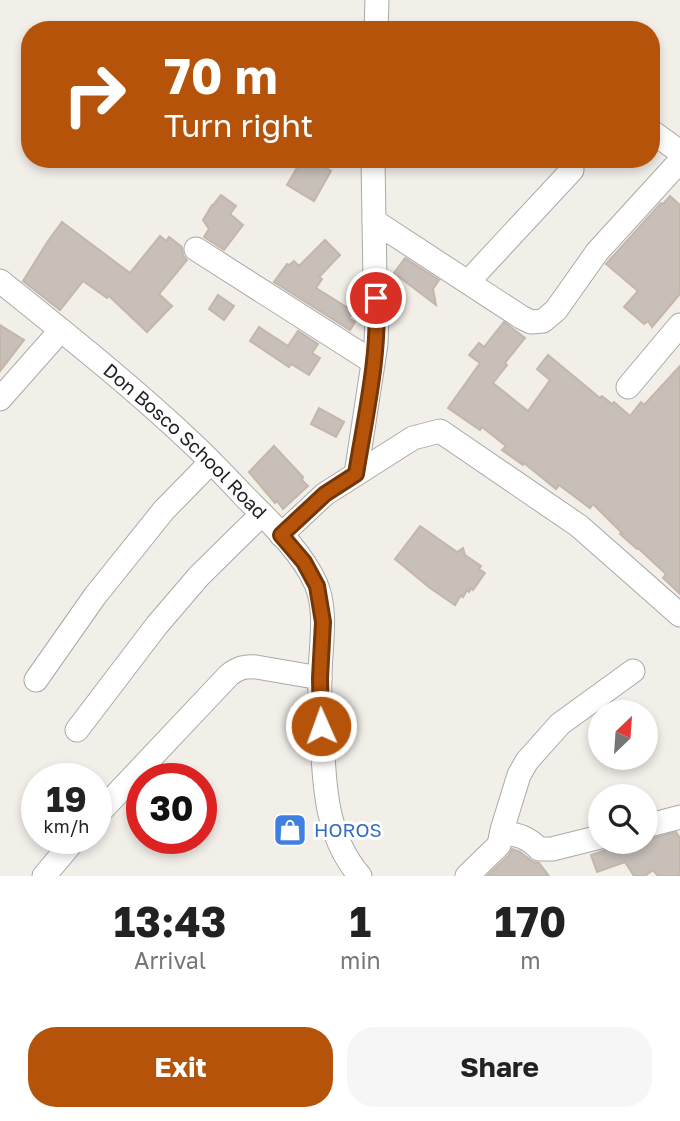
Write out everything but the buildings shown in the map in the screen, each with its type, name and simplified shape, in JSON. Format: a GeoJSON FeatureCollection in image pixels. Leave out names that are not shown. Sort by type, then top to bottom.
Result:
{"type":"FeatureCollection","features":[{"type":"Feature","properties":{"kind":"street"},"geometry":{"type":"LineString","coordinates":[[376,21],[377,0]]}},
{"type":"Feature","properties":{"kind":"street"},"geometry":{"type":"LineString","coordinates":[[660,138],[680,152]]}},
{"type":"Feature","properties":{"kind":"street"},"geometry":{"type":"LineString","coordinates":[[374,221],[521,317],[531,322],[543,321],[556,310],[597,252],[680,161]]}},
{"type":"Feature","properties":{"kind":"street"},"geometry":{"type":"LineString","coordinates":[[356,474],[377,316],[373,168]]}},
{"type":"Feature","properties":{"kind":"street"},"geometry":{"type":"LineString","coordinates":[[468,282],[572,170]]}},
{"type":"Feature","properties":{"kind":"street"},"geometry":{"type":"LineString","coordinates":[[196,249],[373,362]]}},
{"type":"Feature","properties":{"kind":"street","name":"Don Bosco School Road"},"geometry":{"type":"LineString","coordinates":[[0,281],[195,445],[304,562],[317,586],[323,622],[320,678],[323,774],[328,811],[350,873]]}},
{"type":"Feature","properties":{"kind":"street"},"geometry":{"type":"LineString","coordinates":[[628,387],[680,325]]}},
{"type":"Feature","properties":{"kind":"street"},"geometry":{"type":"LineString","coordinates":[[0,399],[61,330]]}},
{"type":"Feature","properties":{"kind":"street"},"geometry":{"type":"LineString","coordinates":[[281,535],[325,494],[413,438],[440,431],[579,526],[680,615]]}},
{"type":"Feature","properties":{"kind":"street"},"geometry":{"type":"LineString","coordinates":[[36,680],[95,596],[164,510],[211,462]]}},
{"type":"Feature","properties":{"kind":"street"},"geometry":{"type":"LineString","coordinates":[[77,730],[157,625],[200,576],[262,514]]}},
{"type":"Feature","properties":{"kind":"street"},"geometry":{"type":"LineString","coordinates":[[112,799],[238,668],[256,667],[320,678]]}},
{"type":"Feature","properties":{"kind":"street"},"geometry":{"type":"LineString","coordinates":[[467,876],[499,845],[519,775],[527,761],[560,724],[633,671]]}},
{"type":"Feature","properties":{"kind":"street"},"geometry":{"type":"LineString","coordinates":[[658,823],[680,817]]}},
{"type":"Feature","properties":{"kind":"street"},"geometry":{"type":"LineString","coordinates":[[502,833],[531,840],[540,849],[552,849],[588,840]]}},
{"type":"Feature","properties":{"kind":"street"},"geometry":{"type":"LineString","coordinates":[[44,876],[63,854]]}},
{"type":"Feature","properties":{"kind":"place","name":"HOROS"},"geometry":{"type":"Point","coordinates":[290,830]}},
{"type":"Feature","properties":{"kind":"route"},"geometry":{"type":"LineString","coordinates":[[321,726],[323,622],[317,586],[304,562],[281,535],[325,494],[356,474],[376,344],[376,298]]}}]}
